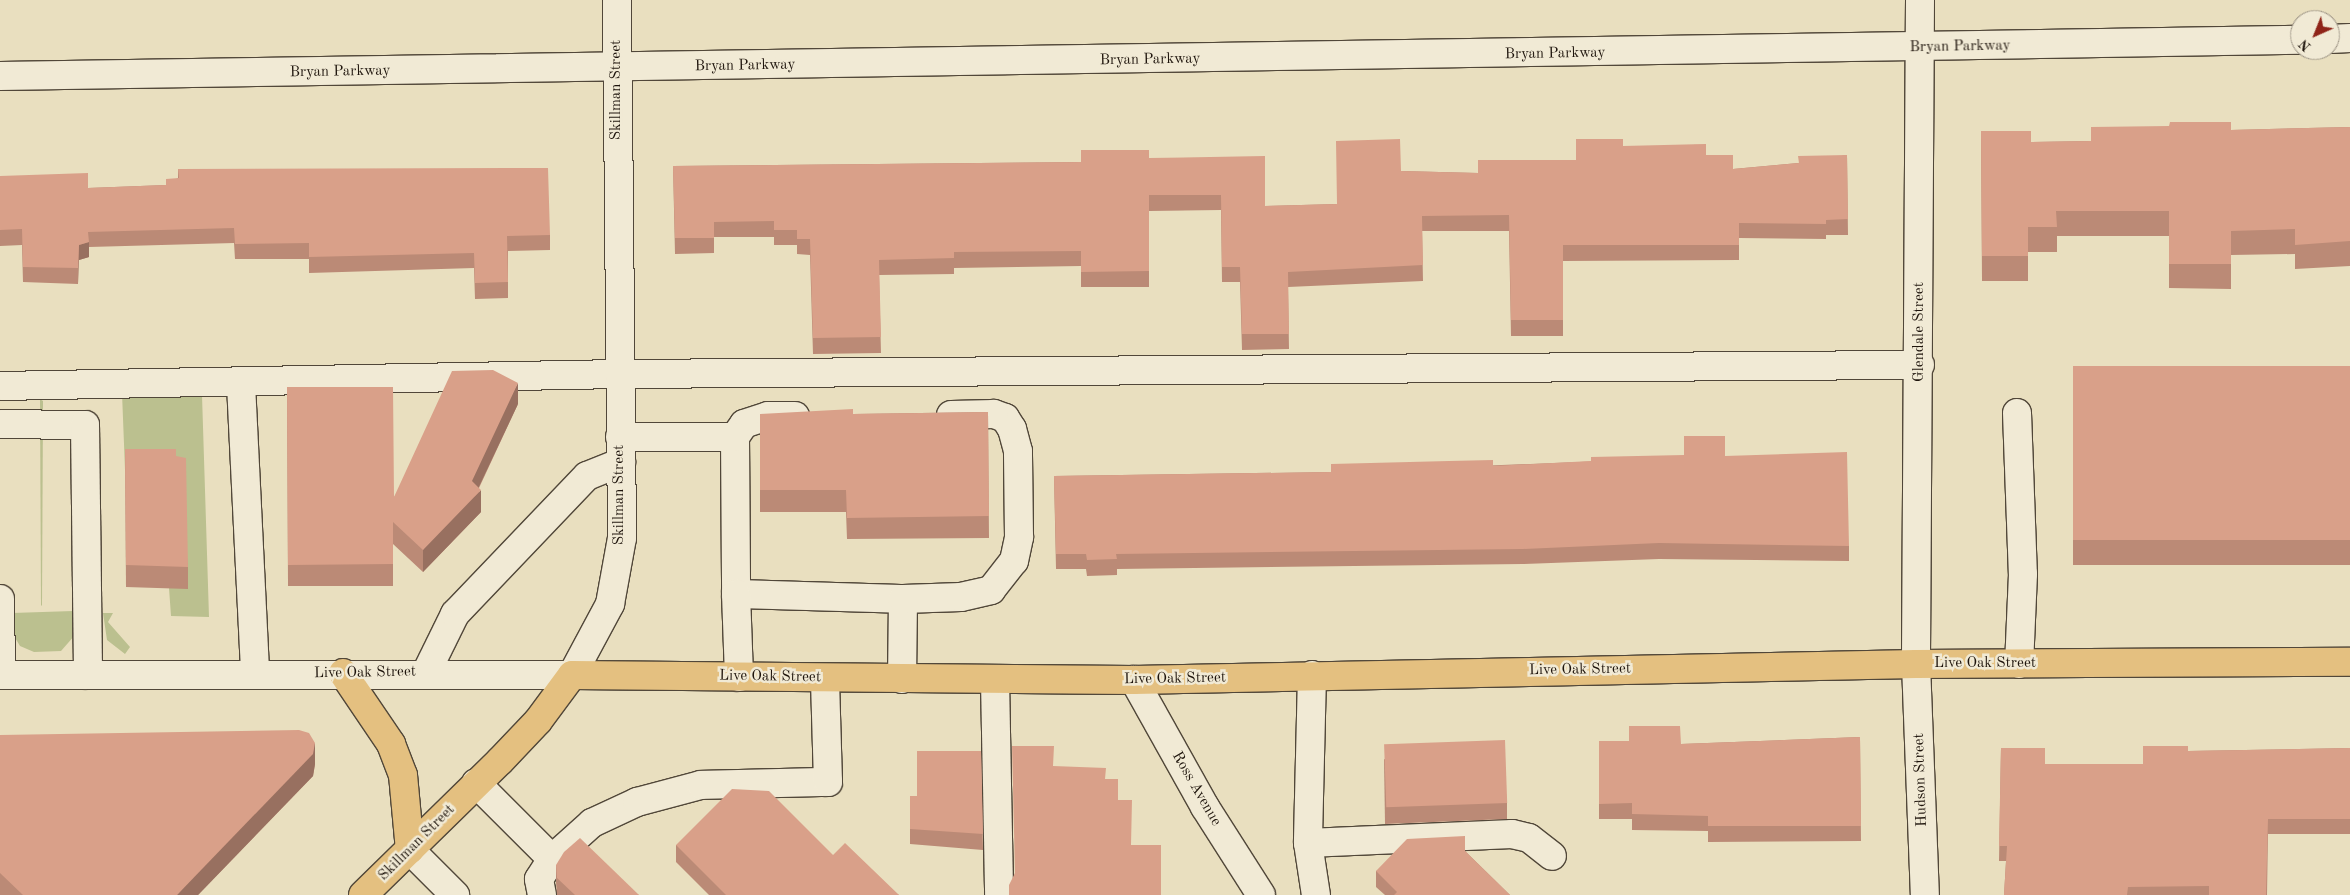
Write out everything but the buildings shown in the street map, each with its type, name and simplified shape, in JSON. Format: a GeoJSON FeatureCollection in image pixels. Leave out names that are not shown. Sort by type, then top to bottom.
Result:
{"type":"FeatureCollection","features":[{"type":"Feature","properties":{"kind":"main road","name":"Live Oak Street"},"geometry":{"type":"LineString","coordinates":[[572,675],[1134,680],[1916,664],[2350,662]]}},
{"type":"Feature","properties":{"kind":"main road"},"geometry":{"type":"LineString","coordinates":[[342,674],[391,744],[403,775],[410,850]]}},
{"type":"Feature","properties":{"kind":"main road","name":"Skillman Street"},"geometry":{"type":"LineString","coordinates":[[363,895],[538,721],[572,675]]}},
{"type":"Feature","properties":{"kind":"street","name":"Skillman Street"},"geometry":{"type":"LineString","coordinates":[[572,675],[602,623],[617,575],[622,538],[617,0]]}},
{"type":"Feature","properties":{"kind":"street","name":"Glendale Street"},"geometry":{"type":"LineString","coordinates":[[1916,664],[1920,366],[1920,0]]}},
{"type":"Feature","properties":{"kind":"street","name":"Bryan Parkway"},"geometry":{"type":"LineString","coordinates":[[0,76],[1921,48],[2290,40]]}},
{"type":"Feature","properties":{"kind":"street"},"geometry":{"type":"LineString","coordinates":[[0,386],[241,384],[620,374],[1920,366]]}},
{"type":"Feature","properties":{"kind":"street"},"geometry":{"type":"LineString","coordinates":[[241,384],[255,675]]}},
{"type":"Feature","properties":{"kind":"street"},"geometry":{"type":"LineString","coordinates":[[2017,413],[2023,574],[2019,664]]}},
{"type":"Feature","properties":{"kind":"street"},"geometry":{"type":"LineString","coordinates":[[736,594],[904,599],[961,597],[991,590],[1014,561],[1019,537],[1018,451],[1005,418],[994,414],[925,415]]}},
{"type":"Feature","properties":{"kind":"street"},"geometry":{"type":"LineString","coordinates":[[739,677],[736,594],[735,437],[744,424],[768,416],[817,416]]}},
{"type":"Feature","properties":{"kind":"street"},"geometry":{"type":"LineString","coordinates":[[0,424],[84,425],[88,675]]}},
{"type":"Feature","properties":{"kind":"street"},"geometry":{"type":"LineString","coordinates":[[426,673],[454,614],[587,476],[621,449],[735,437]]}},
{"type":"Feature","properties":{"kind":"street"},"geometry":{"type":"LineString","coordinates":[[0,599],[1,675]]}},
{"type":"Feature","properties":{"kind":"street"},"geometry":{"type":"LineString","coordinates":[[902,679],[904,599]]}},
{"type":"Feature","properties":{"kind":"street","name":"Hudson Street"},"geometry":{"type":"LineString","coordinates":[[1916,664],[1925,895]]}},
{"type":"Feature","properties":{"kind":"street","name":"Live Oak Street"},"geometry":{"type":"LineString","coordinates":[[1,675],[426,673],[572,675]]}},
{"type":"Feature","properties":{"kind":"street"},"geometry":{"type":"LineString","coordinates":[[1312,676],[1308,843],[1316,895]]}},
{"type":"Feature","properties":{"kind":"street"},"geometry":{"type":"LineString","coordinates":[[542,895],[539,879],[552,859],[592,824],[637,802],[701,784],[828,782],[825,678]]}},
{"type":"Feature","properties":{"kind":"street"},"geometry":{"type":"LineString","coordinates":[[995,680],[999,895]]}},
{"type":"Feature","properties":{"kind":"street","name":"Ross Avenue"},"geometry":{"type":"LineString","coordinates":[[1134,680],[1204,807],[1261,895]]}},
{"type":"Feature","properties":{"kind":"street"},"geometry":{"type":"LineString","coordinates":[[476,783],[552,859]]}},
{"type":"Feature","properties":{"kind":"street"},"geometry":{"type":"LineString","coordinates":[[1308,843],[1512,834],[1529,838],[1552,856]]}},
{"type":"Feature","properties":{"kind":"street"},"geometry":{"type":"LineString","coordinates":[[410,850],[455,895]]}},
{"type":"Feature","properties":{"kind":"green space"},"geometry":{"type":"Polygon","coordinates":[[[122,393],[202,395],[209,617],[171,616],[169,588],[125,470],[122,393]]]}},
{"type":"Feature","properties":{"kind":"green space"},"geometry":{"type":"Polygon","coordinates":[[[40,399],[43,401],[42,606],[41,605],[40,399]]]}},
{"type":"Feature","properties":{"kind":"green space"},"geometry":{"type":"Polygon","coordinates":[[[73,611],[75,635],[61,651],[34,652],[20,646],[14,636],[12,613],[73,611]]]}},
{"type":"Feature","properties":{"kind":"green space"},"geometry":{"type":"Polygon","coordinates":[[[103,613],[113,613],[108,622],[130,647],[125,654],[107,640],[103,613]]]}}]}
